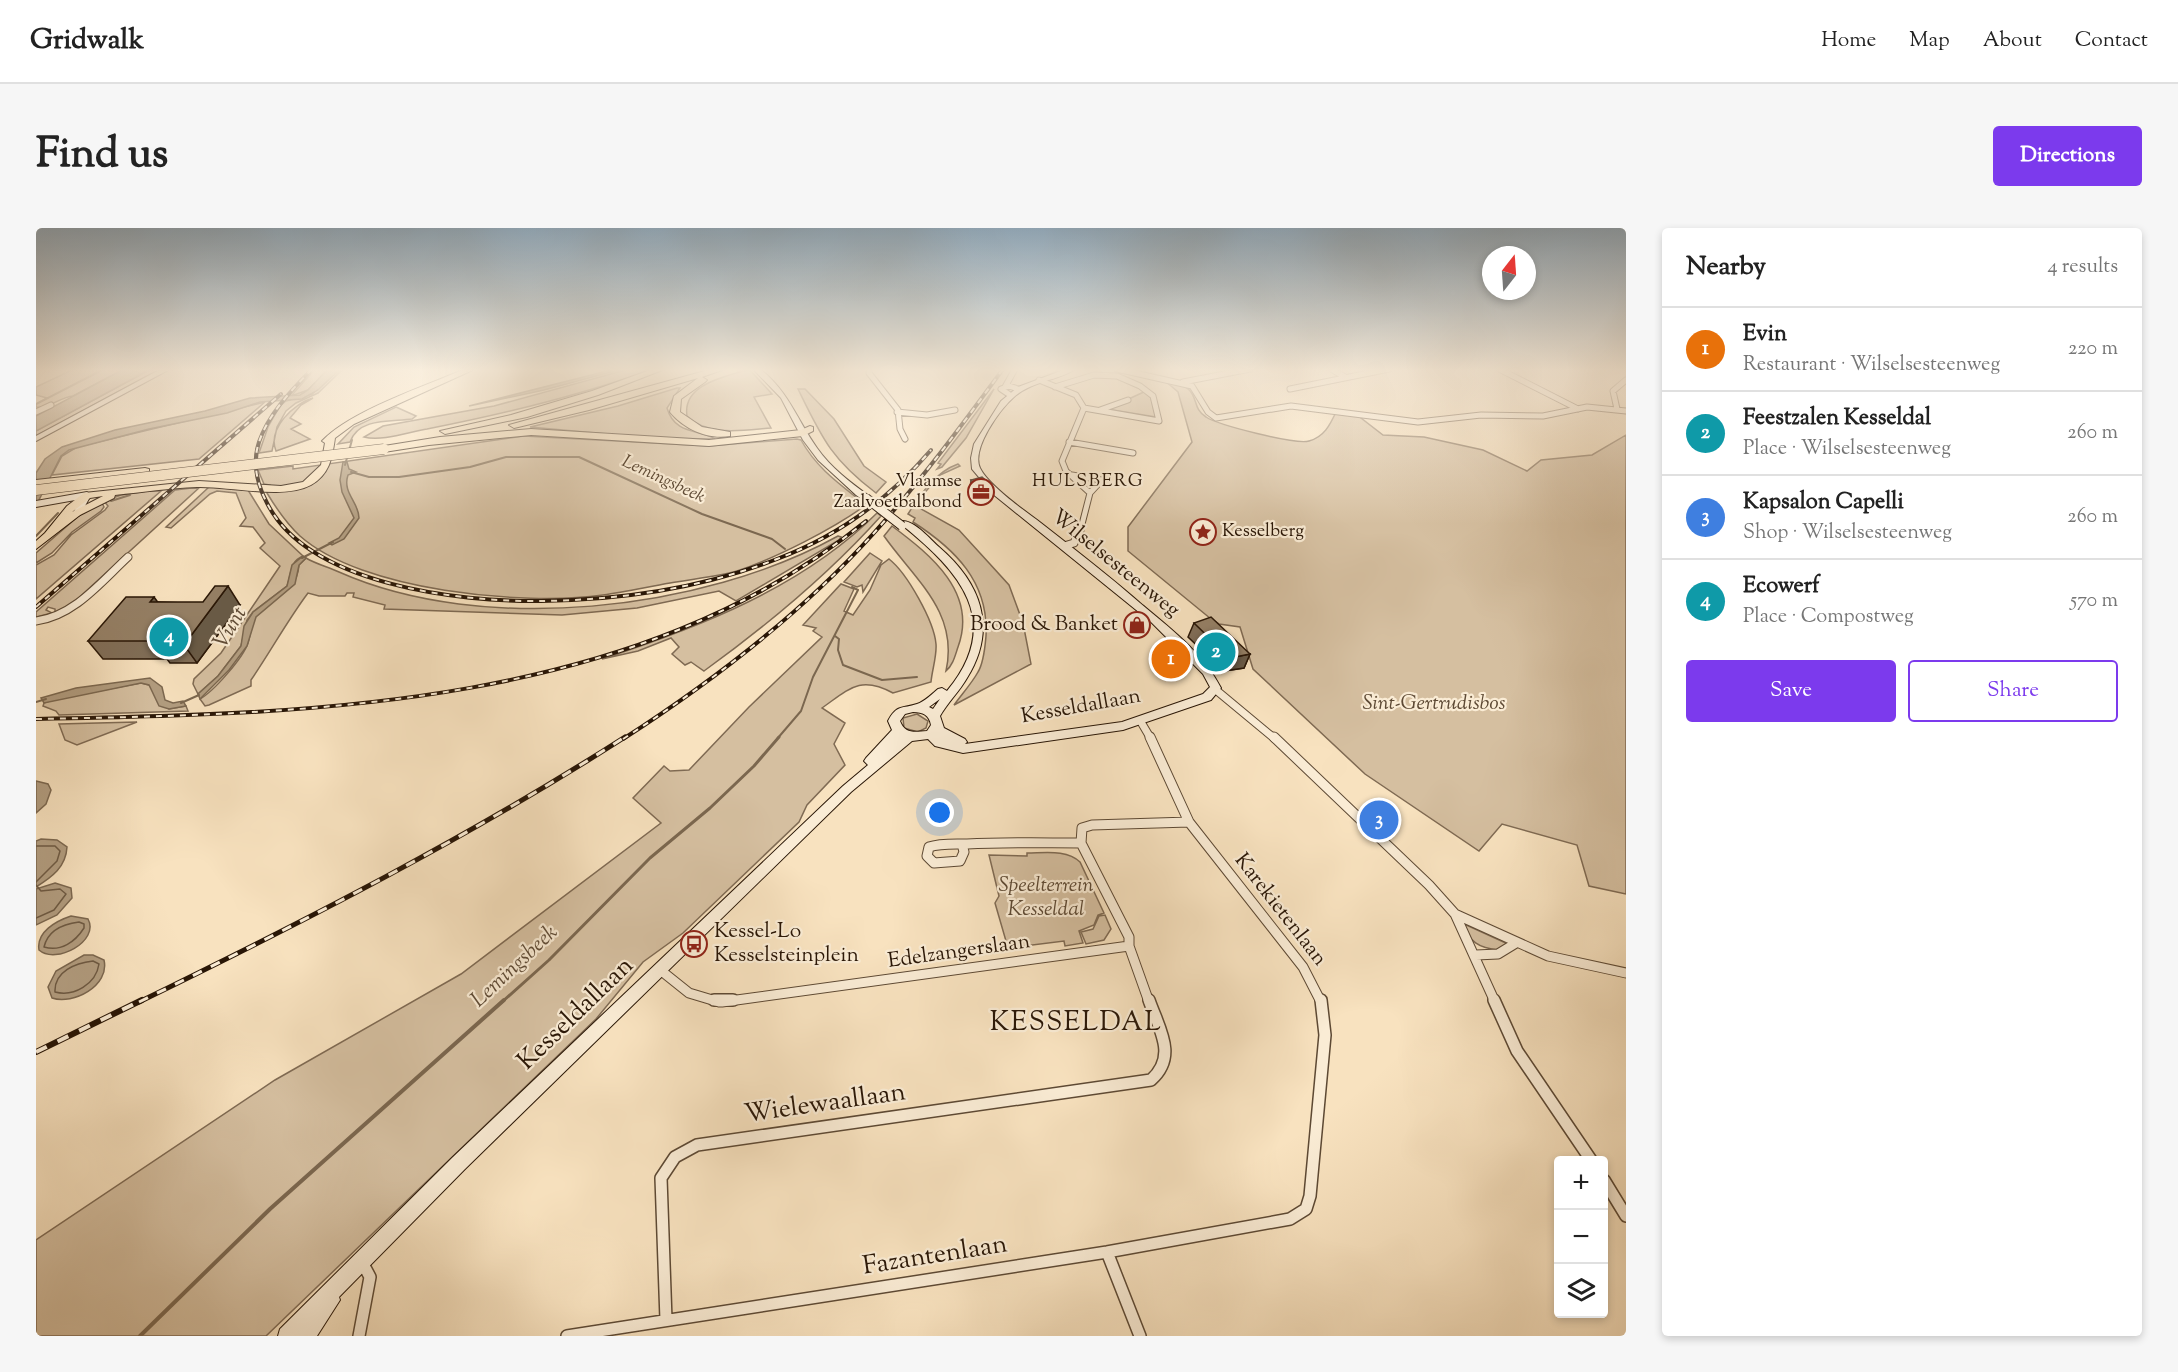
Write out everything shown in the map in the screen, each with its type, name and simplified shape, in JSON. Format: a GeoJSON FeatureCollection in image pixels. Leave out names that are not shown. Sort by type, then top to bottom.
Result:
{"type":"FeatureCollection","features":[{"type":"Feature","properties":{"kind":"highway"},"geometry":{"type":"LineString","coordinates":[[36,490],[383,445],[500,421]]}},
{"type":"Feature","properties":{"kind":"highway"},"geometry":{"type":"LineString","coordinates":[[430,442],[531,421]]}},
{"type":"Feature","properties":{"kind":"highway"},"geometry":{"type":"LineString","coordinates":[[682,421],[702,431],[719,434],[805,430]]}},
{"type":"Feature","properties":{"kind":"highway"},"geometry":{"type":"LineString","coordinates":[[36,483],[383,445],[531,432],[709,443],[805,430]]}},
{"type":"Feature","properties":{"kind":"main road"},"geometry":{"type":"LineString","coordinates":[[36,546],[74,511],[83,496],[184,485],[222,484],[290,488],[312,481],[326,465],[331,436],[354,421]]}},
{"type":"Feature","properties":{"kind":"main road"},"geometry":{"type":"LineString","coordinates":[[74,511],[130,490]]}},
{"type":"Feature","properties":{"kind":"street"},"geometry":{"type":"LineString","coordinates":[[36,439],[70,421]]}},
{"type":"Feature","properties":{"kind":"street"},"geometry":{"type":"LineString","coordinates":[[799,421],[830,463],[868,498],[953,564],[967,583],[977,605],[978,642],[971,662],[933,726],[903,734]]}},
{"type":"Feature","properties":{"kind":"street"},"geometry":{"type":"LineString","coordinates":[[802,421],[805,430]]}},
{"type":"Feature","properties":{"kind":"street"},"geometry":{"type":"LineString","coordinates":[[899,421],[905,439]]}},
{"type":"Feature","properties":{"kind":"street","name":"Wilselsesteenweg"},"geometry":{"type":"LineString","coordinates":[[990,421],[978,440],[974,454],[976,469],[997,493],[1167,631],[1214,679],[1215,690],[1257,721],[1422,878],[1455,914],[1476,955],[1517,1051],[1588,1156]]}},
{"type":"Feature","properties":{"kind":"street"},"geometry":{"type":"LineString","coordinates":[[1078,421],[1062,465],[1090,493]]}},
{"type":"Feature","properties":{"kind":"street"},"geometry":{"type":"LineString","coordinates":[[1408,421],[1430,421]]}},
{"type":"Feature","properties":{"kind":"street"},"geometry":{"type":"LineString","coordinates":[[1069,442],[1133,453]]}},
{"type":"Feature","properties":{"kind":"street"},"geometry":{"type":"LineString","coordinates":[[1064,546],[1074,543],[1078,538],[1090,493],[1102,480],[1071,475]]}},
{"type":"Feature","properties":{"kind":"street"},"geometry":{"type":"LineString","coordinates":[[36,499],[83,496]]}},
{"type":"Feature","properties":{"kind":"street"},"geometry":{"type":"LineString","coordinates":[[36,504],[52,499],[65,504],[74,511]]}},
{"type":"Feature","properties":{"kind":"street"},"geometry":{"type":"LineString","coordinates":[[903,524],[939,555],[956,575],[965,591],[973,625],[967,654],[961,668],[936,699],[919,708]]}},
{"type":"Feature","properties":{"kind":"street"},"geometry":{"type":"LineString","coordinates":[[36,621],[54,619],[67,611],[128,557]]}},
{"type":"Feature","properties":{"kind":"street","name":"Kesseldallaan"},"geometry":{"type":"LineString","coordinates":[[287,1336],[659,969],[903,734],[894,721],[897,714],[919,708],[933,726],[939,743],[963,749],[1141,722],[1207,697],[1215,690]]}},
{"type":"Feature","properties":{"kind":"street","name":"Karekietenlaan"},"geometry":{"type":"LineString","coordinates":[[1141,722],[1148,732],[1189,822],[1303,967],[1322,1001],[1325,1035],[1310,1196],[1306,1209]]}},
{"type":"Feature","properties":{"kind":"street"},"geometry":{"type":"LineString","coordinates":[[1129,946],[1129,937],[1081,843],[1082,828],[1092,825],[1189,822]]}},
{"type":"Feature","properties":{"kind":"street"},"geometry":{"type":"LineString","coordinates":[[962,844],[1081,843]]}},
{"type":"Feature","properties":{"kind":"street","name":"Wilselsesteenweg"},"geometry":{"type":"LineString","coordinates":[[1455,914],[1516,943],[1557,958],[1626,973]]}},
{"type":"Feature","properties":{"kind":"street"},"geometry":{"type":"LineString","coordinates":[[1476,955],[1493,956],[1509,950],[1516,943]]}},
{"type":"Feature","properties":{"kind":"street","name":"Edelzangerslaan"},"geometry":{"type":"LineString","coordinates":[[659,969],[689,993],[720,1002],[1129,946]]}},
{"type":"Feature","properties":{"kind":"street","name":"Wielewaallaan"},"geometry":{"type":"LineString","coordinates":[[666,1320],[661,1178],[668,1161],[680,1151],[697,1145],[1151,1080],[1162,1069],[1166,1048],[1129,946]]}},
{"type":"Feature","properties":{"kind":"street"},"geometry":{"type":"LineString","coordinates":[[1608,1187],[1626,1216]]}},
{"type":"Feature","properties":{"kind":"street","name":"Fazantenlaan"},"geometry":{"type":"LineString","coordinates":[[567,1336],[617,1332],[666,1320],[1107,1252],[1290,1219],[1306,1209]]}},
{"type":"Feature","properties":{"kind":"street"},"geometry":{"type":"LineString","coordinates":[[1107,1252],[1140,1336]]}},
{"type":"Feature","properties":{"kind":"street"},"geometry":{"type":"LineString","coordinates":[[359,1336],[370,1277],[361,1261]]}},
{"type":"Feature","properties":{"kind":"street","name":"Kesseldallaan"},"geometry":{"type":"LineString","coordinates":[[306,1336],[344,1279]]}},
{"type":"Feature","properties":{"kind":"green space"},"geometry":{"type":"Polygon","coordinates":[[[55,421],[64,421],[36,436],[36,431],[55,421]]]}},
{"type":"Feature","properties":{"kind":"green space"},"geometry":{"type":"Polygon","coordinates":[[[187,421],[243,421],[199,459],[52,475],[62,456],[77,447],[187,421]]]}},
{"type":"Feature","properties":{"kind":"green space"},"geometry":{"type":"Polygon","coordinates":[[[272,421],[281,421],[272,451],[259,453],[272,421]]]}},
{"type":"Feature","properties":{"kind":"green space"},"geometry":{"type":"Polygon","coordinates":[[[282,421],[295,421],[301,424],[291,429],[310,439],[276,451],[275,434],[282,421]]]}},
{"type":"Feature","properties":{"kind":"green space"},"geometry":{"type":"Polygon","coordinates":[[[367,421],[390,421],[377,422],[361,428],[350,442],[338,444],[354,427],[367,421]]]}},
{"type":"Feature","properties":{"kind":"green space"},"geometry":{"type":"Polygon","coordinates":[[[412,421],[467,421],[395,436],[364,437],[383,426],[412,421]]]}},
{"type":"Feature","properties":{"kind":"green space"},"geometry":{"type":"Polygon","coordinates":[[[556,421],[674,421],[682,427],[715,439],[651,438],[530,427],[556,421]]]}},
{"type":"Feature","properties":{"kind":"green space"},"geometry":{"type":"Polygon","coordinates":[[[693,421],[767,421],[771,428],[727,431],[693,421]]]}},
{"type":"Feature","properties":{"kind":"green space"},"geometry":{"type":"Polygon","coordinates":[[[814,421],[835,421],[864,466],[886,482],[876,493],[838,458],[814,421]]]}},
{"type":"Feature","properties":{"kind":"green space"},"geometry":{"type":"Polygon","coordinates":[[[970,421],[976,421],[966,438],[942,467],[937,469],[941,464],[938,463],[970,421]]]}},
{"type":"Feature","properties":{"kind":"green space","name":"Sint-Gertrudisbos"},"geometry":{"type":"Polygon","coordinates":[[[1186,421],[1215,421],[1257,434],[1309,441],[1323,433],[1332,421],[1364,421],[1383,435],[1424,437],[1483,450],[1527,471],[1541,460],[1592,455],[1626,435],[1626,894],[1589,886],[1577,845],[1502,824],[1479,851],[1365,774],[1253,669],[1240,627],[1219,624],[1211,619],[1128,551],[1128,527],[1192,442],[1186,421]]]}},
{"type":"Feature","properties":{"kind":"green space"},"geometry":{"type":"Polygon","coordinates":[[[524,436],[708,446],[797,439],[801,440],[814,460],[830,476],[866,505],[804,542],[737,571],[603,595],[570,598],[488,596],[402,582],[362,570],[328,555],[300,536],[286,521],[267,493],[270,485],[264,484],[258,470],[293,466],[293,469],[524,436]]]}},
{"type":"Feature","properties":{"kind":"green space"},"geometry":{"type":"Polygon","coordinates":[[[958,464],[960,466],[940,475],[914,505],[935,478],[958,464]]]}},
{"type":"Feature","properties":{"kind":"green space"},"geometry":{"type":"Polygon","coordinates":[[[200,487],[73,603],[55,614],[55,609],[48,607],[46,610],[52,613],[36,617],[36,612],[175,490],[200,487]]]}},
{"type":"Feature","properties":{"kind":"green space"},"geometry":{"type":"Polygon","coordinates":[[[209,487],[248,490],[269,524],[303,556],[295,561],[287,586],[253,612],[247,620],[241,646],[218,676],[198,694],[193,684],[194,679],[221,653],[280,566],[260,548],[265,543],[253,527],[240,526],[246,518],[236,493],[217,491],[210,494],[171,528],[166,527],[209,487]]]}},
{"type":"Feature","properties":{"kind":"green space"},"geometry":{"type":"Polygon","coordinates":[[[161,491],[36,599],[36,565],[54,555],[71,535],[105,510],[108,506],[104,501],[121,495],[161,491]]]}},
{"type":"Feature","properties":{"kind":"green space"},"geometry":{"type":"Polygon","coordinates":[[[102,503],[104,507],[101,511],[72,532],[52,553],[36,563],[36,553],[82,513],[102,503]]]}},
{"type":"Feature","properties":{"kind":"green space"},"geometry":{"type":"Polygon","coordinates":[[[914,505],[959,530],[1009,585],[1023,623],[1031,664],[954,705],[976,676],[983,659],[986,636],[982,599],[966,569],[943,544],[913,522],[915,518],[908,514],[914,505]]]}},
{"type":"Feature","properties":{"kind":"green space"},"geometry":{"type":"Polygon","coordinates":[[[877,513],[881,516],[841,558],[775,617],[704,671],[691,662],[685,665],[672,654],[679,647],[671,638],[638,651],[602,659],[676,633],[748,602],[817,563],[877,513]]]}},
{"type":"Feature","properties":{"kind":"green space"},"geometry":{"type":"Polygon","coordinates":[[[892,526],[922,550],[947,577],[962,609],[963,627],[958,647],[946,671],[948,650],[946,631],[940,614],[921,582],[884,536],[892,526]]]}},
{"type":"Feature","properties":{"kind":"green space"},"geometry":{"type":"Polygon","coordinates":[[[838,536],[841,537],[839,540],[736,601],[719,591],[637,608],[562,615],[384,609],[385,605],[353,597],[354,593],[347,593],[345,596],[319,596],[308,593],[251,680],[251,686],[209,705],[205,706],[200,699],[220,682],[234,665],[248,643],[256,616],[288,589],[294,582],[299,565],[306,558],[396,592],[459,604],[525,609],[592,606],[659,597],[723,582],[784,562],[838,536]]]}},
{"type":"Feature","properties":{"kind":"green space"},"geometry":{"type":"Polygon","coordinates":[[[870,553],[882,561],[863,592],[862,585],[857,587],[844,582],[870,553]]]}},
{"type":"Feature","properties":{"kind":"green space"},"geometry":{"type":"Polygon","coordinates":[[[889,559],[911,586],[925,611],[934,634],[936,649],[931,682],[893,693],[872,685],[863,685],[848,690],[822,708],[845,723],[834,744],[845,765],[807,805],[799,822],[683,933],[643,962],[596,1019],[266,1336],[36,1336],[36,1240],[275,1080],[461,974],[661,823],[633,798],[664,766],[670,771],[689,770],[749,707],[822,637],[813,631],[816,628],[803,625],[841,584],[854,589],[844,611],[853,615],[870,590],[881,565],[889,559]]]}},
{"type":"Feature","properties":{"kind":"green space"},"geometry":{"type":"Polygon","coordinates":[[[141,683],[149,685],[169,709],[186,706],[188,711],[59,715],[56,711],[43,706],[44,703],[55,699],[141,683]]]}},
{"type":"Feature","properties":{"kind":"green space"},"geometry":{"type":"Polygon","coordinates":[[[917,714],[928,721],[926,728],[918,732],[904,728],[903,718],[917,714]]]}},
{"type":"Feature","properties":{"kind":"green space"},"geometry":{"type":"Polygon","coordinates":[[[137,722],[77,745],[65,740],[59,724],[137,722]]]}},
{"type":"Feature","properties":{"kind":"green space","name":"Speelterrein Kesseldal"},"geometry":{"type":"Polygon","coordinates":[[[1027,853],[1062,853],[1080,862],[1104,913],[1098,915],[1094,925],[1079,931],[1083,943],[1065,946],[1064,941],[1008,948],[995,903],[999,896],[989,855],[1027,856],[1027,853]]]}},
{"type":"Feature","properties":{"kind":"green space"},"geometry":{"type":"Polygon","coordinates":[[[1105,915],[1111,929],[1104,940],[1086,944],[1081,932],[1093,929],[1099,916],[1105,915]]]}},
{"type":"Feature","properties":{"kind":"green space"},"geometry":{"type":"Polygon","coordinates":[[[1462,923],[1508,944],[1499,950],[1480,946],[1468,935],[1462,923]]]}},
{"type":"Feature","properties":{"kind":"water"},"geometry":{"type":"Polygon","coordinates":[[[36,421],[55,421],[36,431],[36,421]]]}},
{"type":"Feature","properties":{"kind":"water"},"geometry":{"type":"Polygon","coordinates":[[[159,421],[189,421],[69,450],[61,456],[36,506],[36,473],[45,459],[62,447],[115,430],[159,421]]]}},
{"type":"Feature","properties":{"kind":"water"},"geometry":{"type":"Polygon","coordinates":[[[343,462],[347,462],[349,469],[356,472],[348,475],[347,487],[359,518],[344,539],[332,545],[329,543],[339,538],[354,518],[342,492],[340,480],[343,462]]]}},
{"type":"Feature","properties":{"kind":"water"},"geometry":{"type":"Polygon","coordinates":[[[303,556],[306,558],[299,565],[295,584],[256,617],[247,646],[229,670],[200,699],[198,694],[218,676],[241,646],[244,626],[253,612],[287,586],[292,565],[303,556]]]}},
{"type":"Feature","properties":{"kind":"water"},"geometry":{"type":"Polygon","coordinates":[[[150,678],[162,687],[165,700],[173,703],[183,701],[186,706],[169,709],[159,706],[149,685],[141,683],[44,703],[41,698],[76,688],[150,678]]]}},
{"type":"Feature","properties":{"kind":"water"},"geometry":{"type":"Polygon","coordinates":[[[36,781],[48,784],[51,790],[46,804],[36,813],[36,781]]]}},
{"type":"Feature","properties":{"kind":"water"},"geometry":{"type":"Polygon","coordinates":[[[57,840],[67,847],[61,866],[36,887],[36,841],[57,840]]]}},
{"type":"Feature","properties":{"kind":"water"},"geometry":{"type":"Polygon","coordinates":[[[55,883],[71,888],[72,898],[57,915],[36,925],[36,889],[55,883]]]}},
{"type":"Feature","properties":{"kind":"water"},"geometry":{"type":"Polygon","coordinates":[[[71,916],[88,919],[90,927],[88,935],[82,942],[65,953],[56,955],[46,954],[39,950],[41,938],[48,928],[71,916]]]}},
{"type":"Feature","properties":{"kind":"water"},"geometry":{"type":"Polygon","coordinates":[[[84,955],[93,955],[104,960],[104,969],[96,985],[70,999],[52,998],[48,987],[56,971],[84,955]]]}},
{"type":"Feature","properties":{"kind":"building"},"geometry":{"type":"Polygon","coordinates":[[[982,477],[991,485],[980,488],[971,480],[982,477]]]}},
{"type":"Feature","properties":{"kind":"building"},"geometry":{"type":"Polygon","coordinates":[[[215,586],[228,586],[184,645],[156,644],[159,641],[88,641],[126,597],[154,597],[150,602],[203,602],[215,586]]]}},
{"type":"Feature","properties":{"kind":"building"},"geometry":{"type":"Polygon","coordinates":[[[1211,617],[1250,654],[1230,658],[1194,623],[1211,617]]]}},
{"type":"Feature","properties":{"kind":"waterway","name":"Vunt"},"geometry":{"type":"LineString","coordinates":[[345,465],[352,440]]}},
{"type":"Feature","properties":{"kind":"waterway","name":"Lemingsbeek"},"geometry":{"type":"LineString","coordinates":[[351,472],[369,477],[399,477],[470,467],[506,457],[579,457],[702,514],[772,539],[785,549]]}},
{"type":"Feature","properties":{"kind":"waterway"},"geometry":{"type":"LineString","coordinates":[[111,501],[130,495]]}},
{"type":"Feature","properties":{"kind":"waterway"},"geometry":{"type":"LineString","coordinates":[[36,536],[58,513]]}},
{"type":"Feature","properties":{"kind":"waterway","name":"Vunt"},"geometry":{"type":"LineString","coordinates":[[302,558],[333,542]]}},
{"type":"Feature","properties":{"kind":"waterway","name":"Lemingsbeek"},"geometry":{"type":"LineString","coordinates":[[777,739],[801,711],[813,677],[858,590],[852,587]]}},
{"type":"Feature","properties":{"kind":"waterway"},"geometry":{"type":"LineString","coordinates":[[835,636],[839,639],[838,650],[843,665],[882,680],[917,677]]}},
{"type":"Feature","properties":{"kind":"waterway","name":"Vunt"},"geometry":{"type":"LineString","coordinates":[[181,703],[199,695]]}},
{"type":"Feature","properties":{"kind":"waterway","name":"Vunt"},"geometry":{"type":"LineString","coordinates":[[36,702],[46,699]]}},
{"type":"Feature","properties":{"kind":"waterway","name":"Lemingsbeek"},"geometry":{"type":"LineString","coordinates":[[502,1002],[549,960],[650,858],[710,808],[754,766],[779,737]]}},
{"type":"Feature","properties":{"kind":"waterway","name":"Lemingsbeek"},"geometry":{"type":"LineString","coordinates":[[140,1336],[270,1209],[504,1000]]}},
{"type":"Feature","properties":{"kind":"railway"},"geometry":{"type":"LineString","coordinates":[[36,607],[250,421]]}},
{"type":"Feature","properties":{"kind":"railway"},"geometry":{"type":"LineString","coordinates":[[269,421],[259,442],[256,458],[261,488],[267,503],[287,531],[316,553],[350,570],[389,583],[469,598],[507,600],[571,600],[631,595],[691,585],[749,569],[799,550],[861,514],[898,484],[931,450]]}},
{"type":"Feature","properties":{"kind":"railway"},"geometry":{"type":"LineString","coordinates":[[623,739],[723,670],[816,592],[873,534],[924,474],[964,421]]}},
{"type":"Feature","properties":{"kind":"railway"},"geometry":{"type":"LineString","coordinates":[[36,719],[252,712],[361,703],[470,688],[576,664],[679,630],[776,583],[866,521]]}},
{"type":"Feature","properties":{"kind":"railway"},"geometry":{"type":"LineString","coordinates":[[139,1002],[386,877],[507,809],[625,737]]}},
{"type":"Feature","properties":{"kind":"railway"},"geometry":{"type":"LineString","coordinates":[[36,1052],[142,1000]]}},
{"type":"Feature","properties":{"kind":"place","name":"Vlaamse Zaalvoetbalbond"},"geometry":{"type":"Point","coordinates":[981,492]}},
{"type":"Feature","properties":{"kind":"place","name":"Kesselberg"},"geometry":{"type":"Point","coordinates":[1203,532]}},
{"type":"Feature","properties":{"kind":"place","name":"Brood & Banket"},"geometry":{"type":"Point","coordinates":[1137,625]}},
{"type":"Feature","properties":{"kind":"place","name":"Ecowerf"},"geometry":{"type":"Point","coordinates":[169,637]}},
{"type":"Feature","properties":{"kind":"place","name":"Feestzalen Kesseldal"},"geometry":{"type":"Point","coordinates":[1216,652]}},
{"type":"Feature","properties":{"kind":"place","name":"Evin"},"geometry":{"type":"Point","coordinates":[1171,659]}},
{"type":"Feature","properties":{"kind":"place","name":"Kapsalon Capelli"},"geometry":{"type":"Point","coordinates":[1379,820]}},
{"type":"Feature","properties":{"kind":"place","name":"Kessel-Lo Kesselsteinplein"},"geometry":{"type":"Point","coordinates":[694,944]}},
{"type":"Feature","properties":{"kind":"district","name":"HULSBERG"},"geometry":{"type":"Point","coordinates":[1088,482]}},
{"type":"Feature","properties":{"kind":"district","name":"KESSELDAL"},"geometry":{"type":"Point","coordinates":[1076,1023]}}]}
